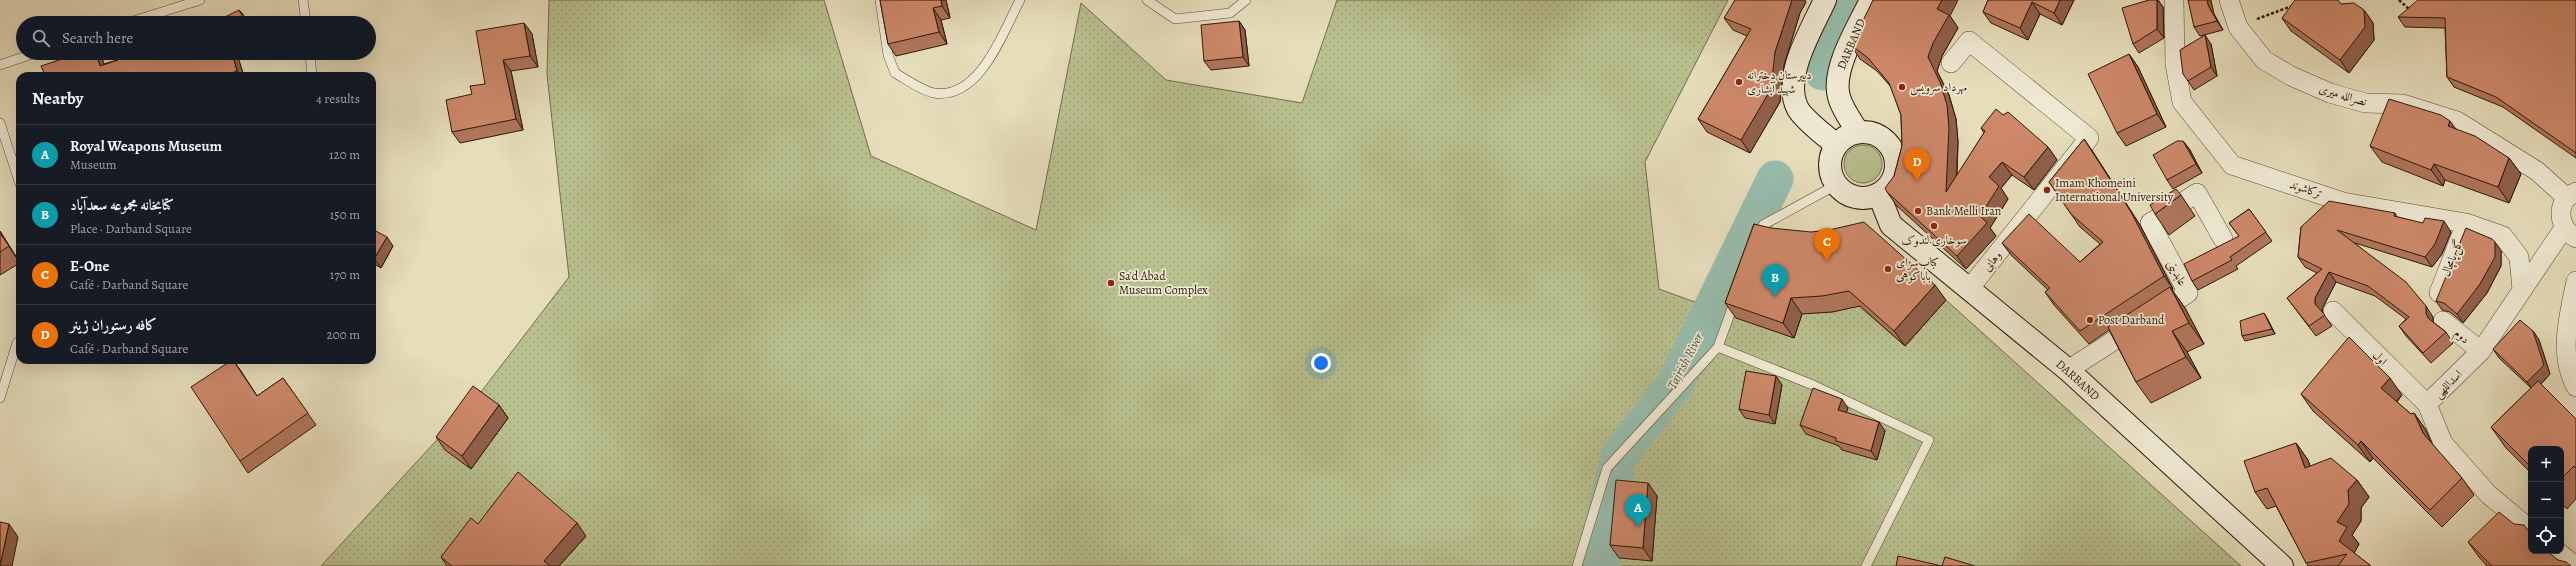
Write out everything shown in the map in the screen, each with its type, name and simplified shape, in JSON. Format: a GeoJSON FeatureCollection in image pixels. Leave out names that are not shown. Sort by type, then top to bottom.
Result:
{"type":"FeatureCollection","features":[{"type":"Feature","properties":{"kind":"main road"},"geometry":{"type":"LineString","coordinates":[[1825,0],[1798,60],[1794,88],[1799,110],[1836,145]]}},
{"type":"Feature","properties":{"kind":"main road","name":"DARBAND"},"geometry":{"type":"LineString","coordinates":[[1858,132],[1839,99],[1837,87],[1838,73],[1871,0]]}},
{"type":"Feature","properties":{"kind":"main road"},"geometry":{"type":"LineString","coordinates":[[1858,132],[1878,136],[1893,150],[1896,170],[1893,180],[1879,194],[1860,198],[1851,196],[1836,185],[1829,165],[1836,145],[1842,139],[1858,132]]}},
{"type":"Feature","properties":{"kind":"main road","name":"DARBAND"},"geometry":{"type":"LineString","coordinates":[[1879,194],[1891,225],[2068,370],[2282,566]]}},
{"type":"Feature","properties":{"kind":"street","name":"ترکاشوند"},"geometry":{"type":"LineString","coordinates":[[2174,0],[2175,64],[2182,102],[2232,165],[2343,202],[2466,223],[2503,236],[2519,258],[2522,290]]}},
{"type":"Feature","properties":{"kind":"street","name":"نصرالله میری"},"geometry":{"type":"LineString","coordinates":[[2229,0],[2238,27],[2264,60],[2291,76],[2330,93],[2365,103],[2403,104],[2457,121],[2537,171],[2572,195]]}},
{"type":"Feature","properties":{"kind":"street","name":"وهابی"},"geometry":{"type":"LineString","coordinates":[[1951,63],[1968,40],[2089,138],[1969,289]]}},
{"type":"Feature","properties":{"kind":"street","name":"عابدینی"},"geometry":{"type":"LineString","coordinates":[[2068,370],[2188,293],[2150,223],[2196,193],[2223,239]]}},
{"type":"Feature","properties":{"kind":"street"},"geometry":{"type":"LineString","coordinates":[[2570,233],[2560,212],[2572,195]]}},
{"type":"Feature","properties":{"kind":"street","name":"گل پامچال"},"geometry":{"type":"LineString","coordinates":[[2438,293],[2466,223]]}},
{"type":"Feature","properties":{"kind":"street","name":"اسداللهی"},"geometry":{"type":"LineString","coordinates":[[2528,527],[2488,494],[2444,443],[2427,404],[2481,351],[2522,290],[2570,233]]}},
{"type":"Feature","properties":{"kind":"street"},"geometry":{"type":"LineString","coordinates":[[2576,281],[2567,326],[2566,354],[2576,387]]}},
{"type":"Feature","properties":{"kind":"street","name":"اول"},"geometry":{"type":"LineString","coordinates":[[2333,311],[2427,404]]}},
{"type":"Feature","properties":{"kind":"street","name":"دوم"},"geometry":{"type":"LineString","coordinates":[[2443,321],[2481,351]]}},
{"type":"Feature","properties":{"kind":"street"},"geometry":{"type":"LineString","coordinates":[[2560,554],[2574,566]]}},
{"type":"Feature","properties":{"kind":"lane"},"geometry":{"type":"LineString","coordinates":[[149,16],[200,0]]}},
{"type":"Feature","properties":{"kind":"lane"},"geometry":{"type":"LineString","coordinates":[[303,0],[305,16]]}},
{"type":"Feature","properties":{"kind":"lane"},"geometry":{"type":"LineString","coordinates":[[880,0],[888,55],[895,73],[934,93],[959,90],[986,67],[1020,0]]}},
{"type":"Feature","properties":{"kind":"lane"},"geometry":{"type":"LineString","coordinates":[[1147,0],[1175,19],[1230,13],[1246,0]]}},
{"type":"Feature","properties":{"kind":"lane"},"geometry":{"type":"LineString","coordinates":[[0,65],[16,60]]}},
{"type":"Feature","properties":{"kind":"lane"},"geometry":{"type":"LineString","coordinates":[[311,60],[312,72]]}},
{"type":"Feature","properties":{"kind":"lane"},"geometry":{"type":"LineString","coordinates":[[0,123],[16,172]]}},
{"type":"Feature","properties":{"kind":"lane"},"geometry":{"type":"LineString","coordinates":[[1755,246],[1763,225],[1836,185]]}},
{"type":"Feature","properties":{"kind":"lane"},"geometry":{"type":"LineString","coordinates":[[1577,566],[1607,468],[1718,347],[1739,289]]}},
{"type":"Feature","properties":{"kind":"lane"},"geometry":{"type":"LineString","coordinates":[[0,398],[16,343]]}},
{"type":"Feature","properties":{"kind":"lane"},"geometry":{"type":"LineString","coordinates":[[1718,347],[1813,385],[1929,440],[1866,566]]}},
{"type":"Feature","properties":{"kind":"path"},"geometry":{"type":"LineString","coordinates":[[2399,0],[2410,11],[2416,5]]}},
{"type":"Feature","properties":{"kind":"path"},"geometry":{"type":"LineString","coordinates":[[2238,27],[2299,3]]}},
{"type":"Feature","properties":{"kind":"green space","name":"Sa'd Abad Museum Complex"},"geometry":{"type":"Polygon","coordinates":[[[549,0],[824,0],[871,156],[1036,230],[1081,3],[1166,80],[1302,103],[1337,0],[1728,0],[1645,162],[1659,289],[1794,338],[1802,313],[1832,312],[1859,306],[1905,346],[1946,300],[2241,566],[321,566],[481,392],[569,277],[547,74],[549,0]]]}},
{"type":"Feature","properties":{"kind":"green space"},"geometry":{"type":"Polygon","coordinates":[[[1859,145],[1867,145],[1874,148],[1879,153],[1882,164],[1879,175],[1874,180],[1867,183],[1859,183],[1852,180],[1847,175],[1844,168],[1844,160],[1847,153],[1852,148],[1859,145]]]}},
{"type":"Feature","properties":{"kind":"building"},"geometry":{"type":"Polygon","coordinates":[[[880,0],[941,0],[942,6],[933,8],[939,32],[888,44],[880,0]]]}},
{"type":"Feature","properties":{"kind":"building"},"geometry":{"type":"Polygon","coordinates":[[[1735,0],[1792,0],[1775,52],[1771,89],[1741,140],[1698,119],[1751,29],[1724,18],[1735,0]]]}},
{"type":"Feature","properties":{"kind":"building"},"geometry":{"type":"Polygon","coordinates":[[[1873,0],[1942,0],[1937,9],[1949,15],[1933,43],[1928,57],[1940,82],[1947,105],[1949,128],[1946,192],[1985,131],[1981,128],[1996,109],[2003,115],[2008,112],[2048,147],[2024,177],[2002,162],[1989,177],[1999,186],[1980,216],[1987,223],[1957,256],[1887,192],[1885,188],[1894,176],[1902,146],[1901,115],[1889,83],[1868,58],[1851,45],[1873,0]]]}},
{"type":"Feature","properties":{"kind":"building"},"geometry":{"type":"Polygon","coordinates":[[[1988,0],[2060,0],[2054,13],[2032,2],[2020,28],[1983,12],[1988,0]]]}},
{"type":"Feature","properties":{"kind":"building"},"geometry":{"type":"Polygon","coordinates":[[[2149,0],[2157,0],[2157,29],[2133,44],[2122,8],[2149,0]]]}},
{"type":"Feature","properties":{"kind":"building"},"geometry":{"type":"Polygon","coordinates":[[[2188,0],[2207,0],[2208,5],[2217,21],[2194,27],[2188,0]]]}},
{"type":"Feature","properties":{"kind":"building"},"geometry":{"type":"Polygon","coordinates":[[[2295,0],[2338,0],[2341,4],[2354,3],[2364,10],[2365,27],[2340,60],[2282,18],[2295,0]]]}},
{"type":"Feature","properties":{"kind":"building"},"geometry":{"type":"Polygon","coordinates":[[[2418,0],[2576,0],[2576,153],[2496,97],[2447,77],[2445,18],[2398,17],[2418,0]]]}},
{"type":"Feature","properties":{"kind":"building"},"geometry":{"type":"Polygon","coordinates":[[[239,10],[242,16],[227,16],[239,10]]]}},
{"type":"Feature","properties":{"kind":"building"},"geometry":{"type":"Polygon","coordinates":[[[1239,21],[1243,57],[1204,61],[1201,25],[1239,21]]]}},
{"type":"Feature","properties":{"kind":"building"},"geometry":{"type":"Polygon","coordinates":[[[524,23],[530,56],[503,60],[516,119],[452,132],[446,100],[472,94],[470,86],[485,84],[476,31],[524,23]]]}},
{"type":"Feature","properties":{"kind":"building"},"geometry":{"type":"Polygon","coordinates":[[[2205,35],[2211,67],[2188,81],[2183,74],[2180,50],[2205,35]]]}},
{"type":"Feature","properties":{"kind":"building"},"geometry":{"type":"Polygon","coordinates":[[[2129,54],[2157,114],[2117,133],[2088,74],[2129,54]]]}},
{"type":"Feature","properties":{"kind":"building"},"geometry":{"type":"Polygon","coordinates":[[[59,60],[98,60],[100,66],[118,60],[234,60],[237,71],[44,72],[41,66],[59,60]]]}},
{"type":"Feature","properties":{"kind":"building"},"geometry":{"type":"Polygon","coordinates":[[[2389,99],[2441,115],[2450,121],[2448,126],[2475,136],[2509,158],[2498,187],[2434,164],[2431,170],[2370,146],[2389,99]]]}},
{"type":"Feature","properties":{"kind":"building"},"geometry":{"type":"Polygon","coordinates":[[[2084,139],[2131,212],[2164,276],[2080,331],[2045,292],[2050,288],[2002,243],[2029,214],[2080,262],[2103,242],[2071,214],[2049,182],[2084,139]]]}},
{"type":"Feature","properties":{"kind":"building"},"geometry":{"type":"Polygon","coordinates":[[[2177,141],[2183,141],[2196,164],[2167,180],[2153,155],[2177,141]]]}},
{"type":"Feature","properties":{"kind":"building"},"geometry":{"type":"Polygon","coordinates":[[[2176,189],[2181,195],[2155,214],[2150,205],[2176,189]]]}},
{"type":"Feature","properties":{"kind":"building"},"geometry":{"type":"Polygon","coordinates":[[[2329,201],[2395,213],[2394,216],[2423,223],[2425,218],[2444,221],[2435,244],[2425,257],[2337,230],[2406,282],[2426,306],[2426,314],[2429,319],[2446,332],[2423,353],[2399,326],[2409,317],[2368,286],[2329,272],[2315,298],[2315,304],[2325,315],[2309,326],[2287,298],[2322,269],[2298,257],[2301,227],[2329,201]]]}},
{"type":"Feature","properties":{"kind":"building"},"geometry":{"type":"Polygon","coordinates":[[[2249,209],[2266,232],[2230,257],[2232,260],[2192,281],[2184,264],[2239,236],[2229,223],[2249,209]]]}},
{"type":"Feature","properties":{"kind":"building"},"geometry":{"type":"Polygon","coordinates":[[[1864,222],[1935,285],[1894,331],[1849,291],[1822,296],[1791,298],[1783,323],[1725,303],[1754,224],[1771,228],[1811,232],[1829,230],[1864,222]]]}},
{"type":"Feature","properties":{"kind":"building"},"geometry":{"type":"Polygon","coordinates":[[[2466,228],[2492,239],[2495,242],[2495,257],[2480,284],[2457,314],[2444,303],[2436,301],[2466,228]]]}},
{"type":"Feature","properties":{"kind":"building"},"geometry":{"type":"Polygon","coordinates":[[[376,231],[387,237],[376,256],[376,231]]]}},
{"type":"Feature","properties":{"kind":"building"},"geometry":{"type":"Polygon","coordinates":[[[0,233],[9,246],[0,252],[0,233]]]}},
{"type":"Feature","properties":{"kind":"building"},"geometry":{"type":"Polygon","coordinates":[[[2170,287],[2189,323],[2172,331],[2186,357],[2136,382],[2108,327],[2170,287]]]}},
{"type":"Feature","properties":{"kind":"building"},"geometry":{"type":"Polygon","coordinates":[[[2264,313],[2272,329],[2242,336],[2240,321],[2264,313]]]}},
{"type":"Feature","properties":{"kind":"building"},"geometry":{"type":"Polygon","coordinates":[[[2520,320],[2533,331],[2544,365],[2527,382],[2493,349],[2520,320]]]}},
{"type":"Feature","properties":{"kind":"building"},"geometry":{"type":"Polygon","coordinates":[[[2349,337],[2390,378],[2381,388],[2411,414],[2414,413],[2423,433],[2462,478],[2430,510],[2361,441],[2358,445],[2301,394],[2349,337]]]}},
{"type":"Feature","properties":{"kind":"building"},"geometry":{"type":"Polygon","coordinates":[[[226,364],[236,364],[257,396],[283,378],[308,413],[240,461],[191,387],[226,364]]]}},
{"type":"Feature","properties":{"kind":"building"},"geometry":{"type":"Polygon","coordinates":[[[1746,371],[1776,376],[1769,415],[1739,409],[1746,371]]]}},
{"type":"Feature","properties":{"kind":"building"},"geometry":{"type":"Polygon","coordinates":[[[2538,381],[2576,419],[2576,468],[2574,466],[2564,476],[2564,446],[2528,446],[2528,464],[2491,427],[2538,381]]]}},
{"type":"Feature","properties":{"kind":"building"},"geometry":{"type":"Polygon","coordinates":[[[473,386],[499,405],[462,456],[436,437],[473,386]]]}},
{"type":"Feature","properties":{"kind":"building"},"geometry":{"type":"Polygon","coordinates":[[[1813,388],[1842,399],[1838,410],[1879,422],[1871,451],[1836,441],[1836,438],[1800,425],[1813,388]]]}},
{"type":"Feature","properties":{"kind":"building"},"geometry":{"type":"Polygon","coordinates":[[[2296,443],[2305,468],[2331,458],[2357,480],[2348,490],[2349,504],[2337,522],[2347,527],[2339,541],[2371,566],[2338,566],[2347,554],[2306,563],[2267,488],[2255,492],[2244,461],[2296,443]]]}},
{"type":"Feature","properties":{"kind":"building"},"geometry":{"type":"Polygon","coordinates":[[[518,472],[577,523],[544,561],[550,566],[452,566],[441,557],[471,518],[478,524],[518,472]]]}},
{"type":"Feature","properties":{"kind":"building"},"geometry":{"type":"Polygon","coordinates":[[[1616,480],[1648,483],[1643,548],[1610,545],[1616,480]]]}},
{"type":"Feature","properties":{"kind":"building"},"geometry":{"type":"Polygon","coordinates":[[[2499,512],[2514,524],[2524,525],[2528,530],[2528,554],[2551,554],[2558,560],[2566,562],[2571,566],[2492,566],[2468,542],[2499,512]]]}},
{"type":"Feature","properties":{"kind":"building"},"geometry":{"type":"Polygon","coordinates":[[[0,522],[9,524],[0,566],[0,522]]]}},
{"type":"Feature","properties":{"kind":"building"},"geometry":{"type":"Polygon","coordinates":[[[1898,556],[1942,566],[1896,566],[1898,556]]]}},
{"type":"Feature","properties":{"kind":"building"},"geometry":{"type":"Polygon","coordinates":[[[1945,557],[1975,566],[1942,566],[1945,557]]]}},
{"type":"Feature","properties":{"kind":"waterway","name":"Tajrish River"},"geometry":{"type":"LineString","coordinates":[[1823,72],[1854,0]]}},
{"type":"Feature","properties":{"kind":"waterway","name":"Tajrish River"},"geometry":{"type":"LineString","coordinates":[[1603,566],[1601,533],[1619,456],[1675,384],[1775,179]]}},
{"type":"Feature","properties":{"kind":"place","name":"دبیرستان دخترانه شهید آبشاری"},"geometry":{"type":"Point","coordinates":[1739,82]}},
{"type":"Feature","properties":{"kind":"place","name":"مهرداد سرویس"},"geometry":{"type":"Point","coordinates":[1902,87]}},
{"type":"Feature","properties":{"kind":"place","name":"کافه رستوران ژینر"},"geometry":{"type":"Point","coordinates":[1917,181]}},
{"type":"Feature","properties":{"kind":"place","name":"Imam Khomeini International University"},"geometry":{"type":"Point","coordinates":[2047,190]}},
{"type":"Feature","properties":{"kind":"place","name":"Bank Melli Iran"},"geometry":{"type":"Point","coordinates":[1918,211]}},
{"type":"Feature","properties":{"kind":"place","name":"سوخاری لندوک"},"geometry":{"type":"Point","coordinates":[1934,226]}},
{"type":"Feature","properties":{"kind":"place","name":"E-One"},"geometry":{"type":"Point","coordinates":[1827,261]}},
{"type":"Feature","properties":{"kind":"place","name":"کباب‌سرای باباکوهی"},"geometry":{"type":"Point","coordinates":[1888,269]}},
{"type":"Feature","properties":{"kind":"place","name":"Sa'd Abad Museum Complex"},"geometry":{"type":"Point","coordinates":[1111,283]}},
{"type":"Feature","properties":{"kind":"place","name":"کتابخانه مجموعه سعدآباد"},"geometry":{"type":"Point","coordinates":[1775,297]}},
{"type":"Feature","properties":{"kind":"place","name":"Post Darband"},"geometry":{"type":"Point","coordinates":[2090,320]}},
{"type":"Feature","properties":{"kind":"place","name":"Royal Weapons Museum"},"geometry":{"type":"Point","coordinates":[1638,527]}}]}
